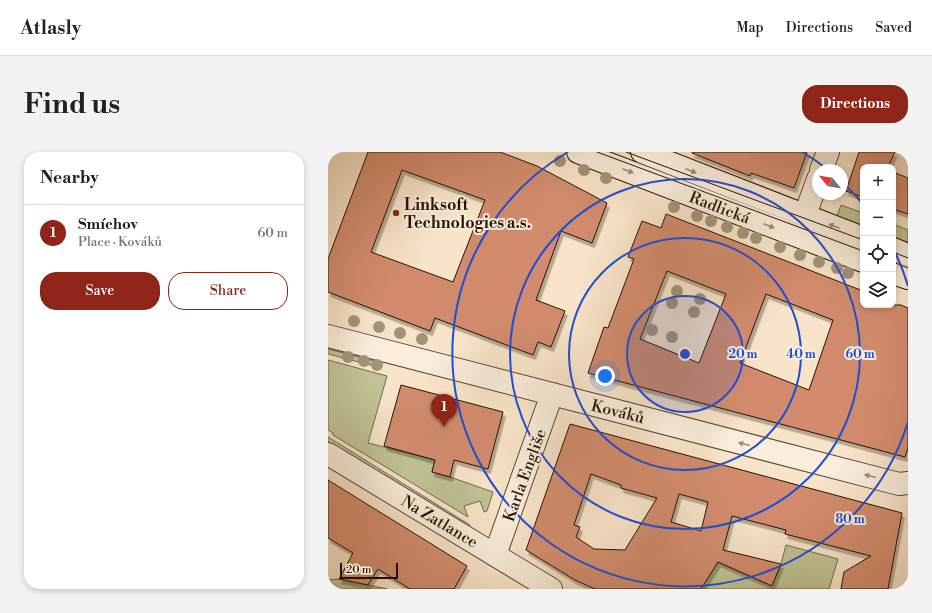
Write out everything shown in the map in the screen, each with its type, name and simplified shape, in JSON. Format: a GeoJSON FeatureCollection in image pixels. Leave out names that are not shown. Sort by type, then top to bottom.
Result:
{"type":"FeatureCollection","features":[{"type":"Feature","properties":{"kind":"street","name":"Radlická"},"geometry":{"type":"LineString","coordinates":[[578,152],[860,260]]}},
{"type":"Feature","properties":{"kind":"street","name":"Radlická"},"geometry":{"type":"LineString","coordinates":[[642,152],[860,237]]}},
{"type":"Feature","properties":{"kind":"street"},"geometry":{"type":"LineString","coordinates":[[823,164],[828,152]]}},
{"type":"Feature","properties":{"kind":"street"},"geometry":{"type":"LineString","coordinates":[[805,215],[812,196]]}},
{"type":"Feature","properties":{"kind":"street"},"geometry":{"type":"LineString","coordinates":[[896,250],[908,255]]}},
{"type":"Feature","properties":{"kind":"street"},"geometry":{"type":"LineString","coordinates":[[896,274],[908,278]]}},
{"type":"Feature","properties":{"kind":"street","name":"Kováků"},"geometry":{"type":"LineString","coordinates":[[328,336],[899,484],[908,483]]}},
{"type":"Feature","properties":{"kind":"street","name":"Karla Engliše"},"geometry":{"type":"LineString","coordinates":[[495,555],[552,394]]}},
{"type":"Feature","properties":{"kind":"street","name":"Na Zatlance"},"geometry":{"type":"LineString","coordinates":[[328,454],[551,589]]}},
{"type":"Feature","properties":{"kind":"green space"},"geometry":{"type":"Polygon","coordinates":[[[841,205],[860,212],[860,231],[835,221],[841,205]]]}},
{"type":"Feature","properties":{"kind":"green space"},"geometry":{"type":"Polygon","coordinates":[[[896,225],[908,230],[908,249],[896,244],[896,225]]]}},
{"type":"Feature","properties":{"kind":"green space"},"geometry":{"type":"Polygon","coordinates":[[[328,349],[379,362],[378,367],[328,354],[328,349]]]}},
{"type":"Feature","properties":{"kind":"green space"},"geometry":{"type":"Polygon","coordinates":[[[328,360],[387,376],[368,443],[435,460],[432,472],[493,492],[487,511],[484,512],[480,501],[464,506],[468,517],[333,435],[333,433],[328,430],[328,360]]]}},
{"type":"Feature","properties":{"kind":"green space"},"geometry":{"type":"Polygon","coordinates":[[[328,437],[470,525],[468,528],[328,442],[328,437]]]}},
{"type":"Feature","properties":{"kind":"green space"},"geometry":{"type":"Polygon","coordinates":[[[786,545],[838,559],[829,589],[705,589],[702,587],[718,562],[772,586],[781,564],[786,545]]]}},
{"type":"Feature","properties":{"kind":"green space"},"geometry":{"type":"Polygon","coordinates":[[[339,579],[387,589],[328,589],[328,580],[339,579]]]}},
{"type":"Feature","properties":{"kind":"building"},"geometry":{"type":"Polygon","coordinates":[[[368,152],[500,152],[537,166],[607,203],[592,243],[561,231],[536,300],[565,311],[551,347],[538,342],[533,355],[435,318],[430,331],[328,292],[328,259],[368,152]],[[402,170],[371,252],[453,282],[485,200],[402,170]]]}},
{"type":"Feature","properties":{"kind":"building"},"geometry":{"type":"Polygon","coordinates":[[[692,152],[807,152],[794,188],[751,173],[750,176],[692,152]]]}},
{"type":"Feature","properties":{"kind":"building"},"geometry":{"type":"Polygon","coordinates":[[[859,152],[895,152],[889,164],[860,164],[860,196],[848,192],[848,185],[859,152]]]}},
{"type":"Feature","properties":{"kind":"building"},"geometry":{"type":"Polygon","coordinates":[[[896,173],[908,178],[908,214],[896,210],[896,173]]]}},
{"type":"Feature","properties":{"kind":"building"},"geometry":{"type":"Polygon","coordinates":[[[666,214],[860,290],[860,308],[896,308],[896,305],[901,305],[908,308],[908,448],[905,457],[588,373],[604,327],[608,328],[634,259],[628,257],[642,221],[661,228],[666,214]],[[667,271],[640,339],[699,363],[726,294],[667,271]],[[766,294],[740,363],[809,390],[833,320],[766,294]]]}},
{"type":"Feature","properties":{"kind":"building"},"geometry":{"type":"Polygon","coordinates":[[[401,385],[503,412],[488,469],[454,460],[450,477],[432,472],[435,460],[384,446],[401,385]]]}},
{"type":"Feature","properties":{"kind":"building"},"geometry":{"type":"Polygon","coordinates":[[[570,424],[902,513],[888,589],[841,589],[844,572],[871,556],[785,534],[786,530],[732,516],[723,550],[781,564],[772,586],[718,562],[701,589],[595,589],[575,580],[526,550],[570,424]],[[591,474],[574,525],[580,527],[576,537],[594,549],[625,550],[657,498],[621,488],[621,485],[591,474]],[[679,494],[671,522],[701,531],[708,502],[679,494]]]}},
{"type":"Feature","properties":{"kind":"building"},"geometry":{"type":"Polygon","coordinates":[[[328,480],[467,566],[454,589],[410,589],[378,569],[368,585],[339,579],[353,553],[328,538],[328,480]]]}},
{"type":"Feature","properties":{"kind":"tram line"},"geometry":{"type":"LineString","coordinates":[[597,152],[860,250]]}},
{"type":"Feature","properties":{"kind":"tram line"},"geometry":{"type":"LineString","coordinates":[[626,152],[860,239]]}},
{"type":"Feature","properties":{"kind":"tram line"},"geometry":{"type":"LineString","coordinates":[[896,253],[908,258]]}},
{"type":"Feature","properties":{"kind":"tram line"},"geometry":{"type":"LineString","coordinates":[[896,263],[908,268]]}},
{"type":"Feature","properties":{"kind":"place","name":"Linksoft Technologies a.s."},"geometry":{"type":"Point","coordinates":[396,213]}},
{"type":"Feature","properties":{"kind":"place","name":"Smíchov"},"geometry":{"type":"Point","coordinates":[444,427]}}]}
